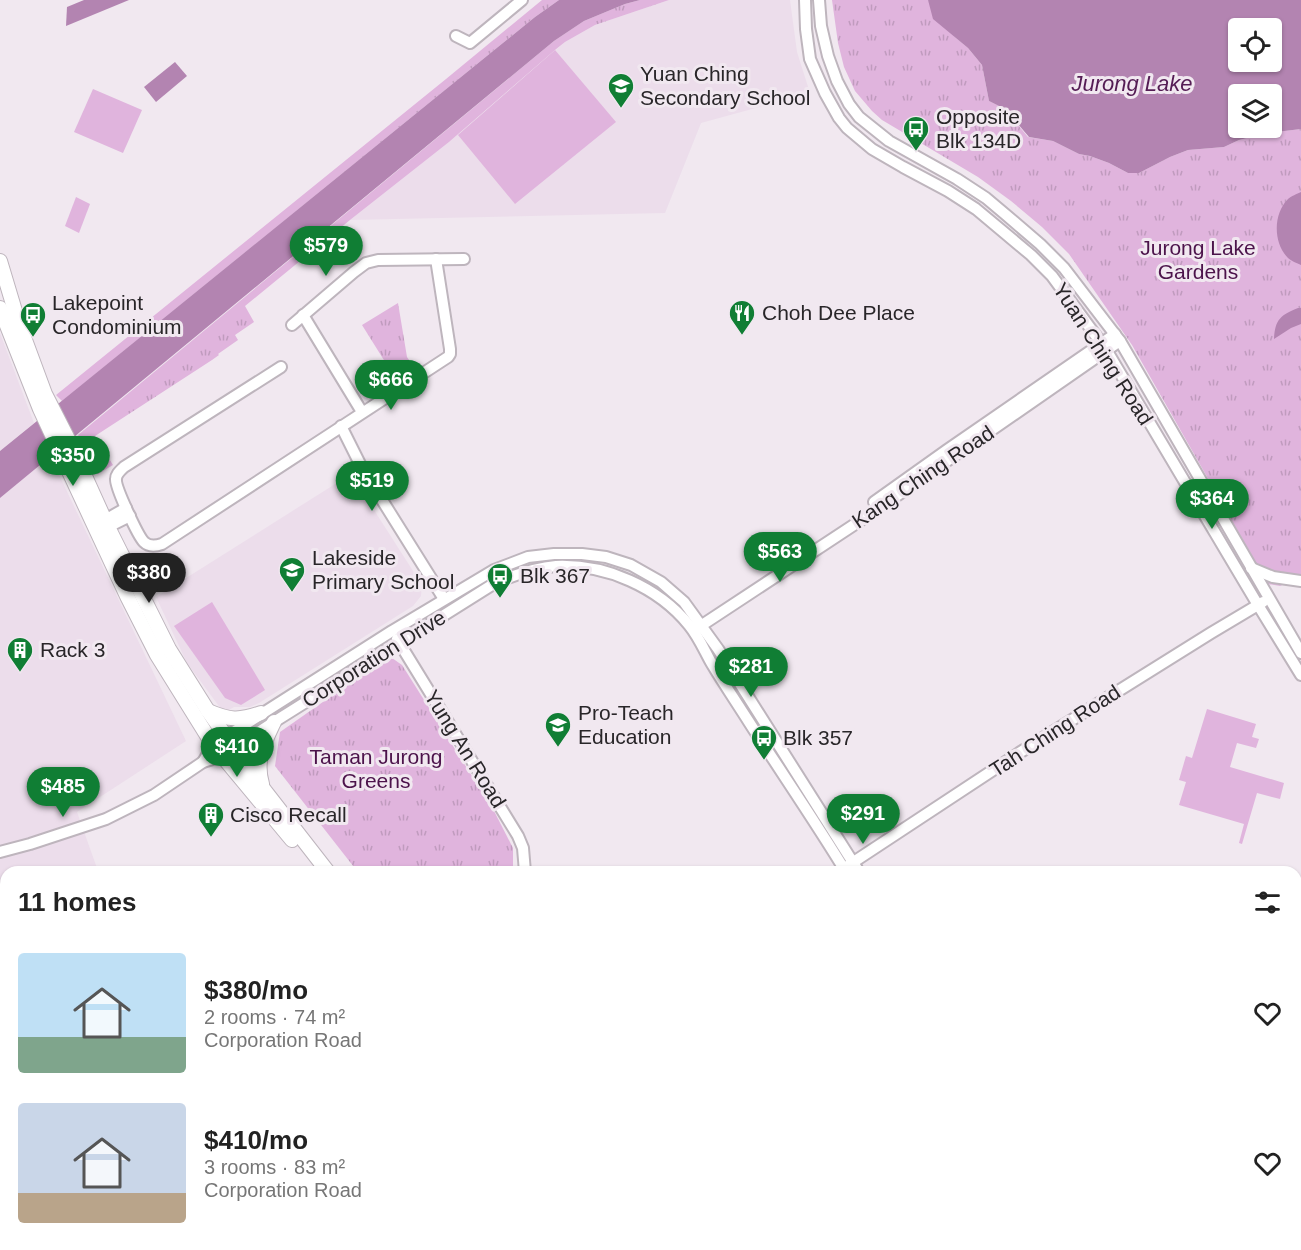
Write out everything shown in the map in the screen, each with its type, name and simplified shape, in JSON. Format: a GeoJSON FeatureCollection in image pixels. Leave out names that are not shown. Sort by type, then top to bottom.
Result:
{"type":"FeatureCollection","features":[{"type":"Feature","properties":{"kind":"main road"},"geometry":{"type":"LineString","coordinates":[[0,261],[45,406]]}},
{"type":"Feature","properties":{"kind":"main road"},"geometry":{"type":"LineString","coordinates":[[0,308],[134,593],[208,711],[265,791],[323,866]]}},
{"type":"Feature","properties":{"kind":"main road"},"geometry":{"type":"LineString","coordinates":[[65,447],[107,523],[157,655],[217,751],[313,866]]}},
{"type":"Feature","properties":{"kind":"main road"},"geometry":{"type":"LineString","coordinates":[[208,711],[229,719],[261,714]]}},
{"type":"Feature","properties":{"kind":"main road"},"geometry":{"type":"LineString","coordinates":[[265,791],[259,771],[260,756],[274,722]]}},
{"type":"Feature","properties":{"kind":"street"},"geometry":{"type":"LineString","coordinates":[[456,36],[470,43],[522,0]]}},
{"type":"Feature","properties":{"kind":"street","name":"Yuan Ching Road"},"geometry":{"type":"LineString","coordinates":[[805,0],[810,59],[835,112],[847,128],[872,149],[976,209],[1046,270],[1104,347],[1301,675]]}},
{"type":"Feature","properties":{"kind":"street","name":"Yuan Ching Road"},"geometry":{"type":"LineString","coordinates":[[819,0],[821,26],[828,56],[837,81],[859,117],[889,141],[986,198],[1040,244],[1064,268],[1118,338],[1301,653]]}},
{"type":"Feature","properties":{"kind":"street"},"geometry":{"type":"LineString","coordinates":[[281,367],[118,473],[116,485],[146,544],[157,546],[448,357],[450,354],[436,259]]}},
{"type":"Feature","properties":{"kind":"street"},"geometry":{"type":"LineString","coordinates":[[292,325],[366,263],[378,260],[464,259]]}},
{"type":"Feature","properties":{"kind":"street"},"geometry":{"type":"LineString","coordinates":[[1046,270],[1056,260]]}},
{"type":"Feature","properties":{"kind":"street"},"geometry":{"type":"LineString","coordinates":[[303,315],[362,412]]}},
{"type":"Feature","properties":{"kind":"street","name":"Kang Ching Road"},"geometry":{"type":"LineString","coordinates":[[696,626],[847,525],[946,450],[1118,338]]}},
{"type":"Feature","properties":{"kind":"street"},"geometry":{"type":"LineString","coordinates":[[341,426],[362,468],[444,599]]}},
{"type":"Feature","properties":{"kind":"street"},"geometry":{"type":"LineString","coordinates":[[107,523],[128,512]]}},
{"type":"Feature","properties":{"kind":"street","name":"Corporation Drive"},"geometry":{"type":"LineString","coordinates":[[231,742],[261,714],[494,570],[528,557],[582,554],[606,557],[631,565],[661,582],[684,602],[696,626],[849,866]]}},
{"type":"Feature","properties":{"kind":"street","name":"Corporation Drive"},"geometry":{"type":"LineString","coordinates":[[217,751],[274,722],[495,583],[512,575],[555,566],[583,567],[627,579],[654,594],[696,626]]}},
{"type":"Feature","properties":{"kind":"street"},"geometry":{"type":"LineString","coordinates":[[1251,568],[1273,577],[1301,581]]}},
{"type":"Feature","properties":{"kind":"street","name":"Tah Ching Road"},"geometry":{"type":"LineString","coordinates":[[855,866],[1019,753],[1211,633],[1270,601]]}},
{"type":"Feature","properties":{"kind":"street","name":"Yung An Road"},"geometry":{"type":"LineString","coordinates":[[392,631],[519,836],[524,866]]}},
{"type":"Feature","properties":{"kind":"street"},"geometry":{"type":"LineString","coordinates":[[0,852],[106,819],[154,795],[217,751]]}},
{"type":"Feature","properties":{"kind":"shaded area","name":"Yuan Ching Secondary School"},"geometry":{"type":"Polygon","coordinates":[[[669,0],[790,0],[797,52],[810,93],[701,123],[665,213],[350,220],[449,142],[565,42],[595,25],[669,0]]]}},
{"type":"Feature","properties":{"kind":"shaded area"},"geometry":{"type":"Polygon","coordinates":[[[0,333],[34,423],[0,451],[0,333]]]}},
{"type":"Feature","properties":{"kind":"shaded area"},"geometry":{"type":"Polygon","coordinates":[[[50,456],[186,741],[77,812],[96,866],[0,866],[0,498],[50,456]]]}},
{"type":"Feature","properties":{"kind":"shaded area","name":"Lakeside Primary School"},"geometry":{"type":"Polygon","coordinates":[[[351,474],[422,585],[421,596],[413,606],[259,703],[250,707],[234,707],[224,713],[187,663],[156,597],[351,474]]]}},
{"type":"Feature","properties":{"kind":"green space"},"geometry":{"type":"Polygon","coordinates":[[[542,0],[559,0],[535,17],[62,401],[56,395],[446,79],[542,0]]]}},
{"type":"Feature","properties":{"kind":"green space"},"geometry":{"type":"Polygon","coordinates":[[[640,0],[669,0],[595,25],[565,42],[449,142],[245,306],[254,322],[235,335],[238,340],[212,360],[95,436],[113,465],[98,474],[78,435],[554,41],[584,21],[640,0]]]}},
{"type":"Feature","properties":{"kind":"green space","name":"Jurong Lake Gardens"},"geometry":{"type":"Polygon","coordinates":[[[832,0],[928,0],[955,37],[982,65],[989,101],[1005,109],[1028,137],[1053,141],[1128,173],[1139,173],[1188,150],[1224,147],[1247,138],[1282,138],[1282,131],[1301,129],[1301,577],[1280,586],[1268,584],[1132,345],[1069,254],[1042,227],[978,177],[882,120],[872,111],[855,91],[844,67],[832,0]]]}},
{"type":"Feature","properties":{"kind":"green space"},"geometry":{"type":"Polygon","coordinates":[[[555,50],[616,122],[515,204],[458,135],[555,50]]]}},
{"type":"Feature","properties":{"kind":"green space"},"geometry":{"type":"Polygon","coordinates":[[[93,89],[142,110],[123,153],[74,132],[93,89]]]}},
{"type":"Feature","properties":{"kind":"green space"},"geometry":{"type":"Polygon","coordinates":[[[76,197],[90,204],[79,233],[65,226],[76,197]]]}},
{"type":"Feature","properties":{"kind":"green space"},"geometry":{"type":"Polygon","coordinates":[[[398,303],[407,357],[415,369],[397,381],[362,325],[398,303]]]}},
{"type":"Feature","properties":{"kind":"green space"},"geometry":{"type":"Polygon","coordinates":[[[212,602],[265,690],[241,705],[225,698],[174,626],[212,602]]]}},
{"type":"Feature","properties":{"kind":"green space","name":"Taman Jurong Greens"},"geometry":{"type":"Polygon","coordinates":[[[392,658],[402,665],[494,811],[513,848],[513,866],[353,866],[275,766],[280,732],[380,662],[392,658]]]}},
{"type":"Feature","properties":{"kind":"green space"},"geometry":{"type":"Polygon","coordinates":[[[1207,709],[1256,724],[1252,737],[1259,739],[1256,748],[1237,743],[1230,767],[1284,783],[1280,799],[1257,793],[1242,844],[1239,843],[1244,824],[1179,805],[1186,782],[1179,780],[1186,756],[1192,758],[1207,709]]]}},
{"type":"Feature","properties":{"kind":"water"},"geometry":{"type":"Polygon","coordinates":[[[84,0],[129,0],[66,26],[67,7],[84,0]]]}},
{"type":"Feature","properties":{"kind":"water"},"geometry":{"type":"Polygon","coordinates":[[[559,0],[640,0],[584,21],[554,41],[0,498],[0,451],[535,17],[559,0]]]}},
{"type":"Feature","properties":{"kind":"water","name":"Jurong Lake"},"geometry":{"type":"Polygon","coordinates":[[[928,0],[1301,0],[1301,129],[1282,131],[1282,84],[1228,84],[1228,138],[1247,138],[1224,147],[1188,150],[1139,173],[1128,173],[1053,141],[1029,137],[1005,109],[989,101],[982,65],[968,48],[933,19],[928,0]]]}},
{"type":"Feature","properties":{"kind":"water"},"geometry":{"type":"Polygon","coordinates":[[[175,62],[187,76],[156,102],[144,87],[175,62]]]}},
{"type":"Feature","properties":{"kind":"water"},"geometry":{"type":"Polygon","coordinates":[[[1301,192],[1301,265],[1289,259],[1283,252],[1277,237],[1277,220],[1283,205],[1289,198],[1301,192]]]}},
{"type":"Feature","properties":{"kind":"water"},"geometry":{"type":"Polygon","coordinates":[[[1301,308],[1301,324],[1274,339],[1280,319],[1301,308]]]}},
{"type":"Feature","properties":{"kind":"place","name":"Yuan Ching Secondary School"},"geometry":{"type":"Point","coordinates":[621,109]}},
{"type":"Feature","properties":{"kind":"place","name":"Opposite Blk 134D"},"geometry":{"type":"Point","coordinates":[916,152]}},
{"type":"Feature","properties":{"kind":"place","name":"Choh Dee Place"},"geometry":{"type":"Point","coordinates":[742,336]}},
{"type":"Feature","properties":{"kind":"place","name":"Lakepoint Condominium"},"geometry":{"type":"Point","coordinates":[33,338]}},
{"type":"Feature","properties":{"kind":"place","name":"Lakeside Primary School"},"geometry":{"type":"Point","coordinates":[292,593]}},
{"type":"Feature","properties":{"kind":"place","name":"Blk 367"},"geometry":{"type":"Point","coordinates":[500,599]}},
{"type":"Feature","properties":{"kind":"place","name":"Rack 3"},"geometry":{"type":"Point","coordinates":[20,673]}},
{"type":"Feature","properties":{"kind":"place","name":"Pro-Teach Education"},"geometry":{"type":"Point","coordinates":[558,748]}},
{"type":"Feature","properties":{"kind":"place","name":"Blk 357"},"geometry":{"type":"Point","coordinates":[764,761]}},
{"type":"Feature","properties":{"kind":"place","name":"Cisco Recall"},"geometry":{"type":"Point","coordinates":[211,838]}}]}
